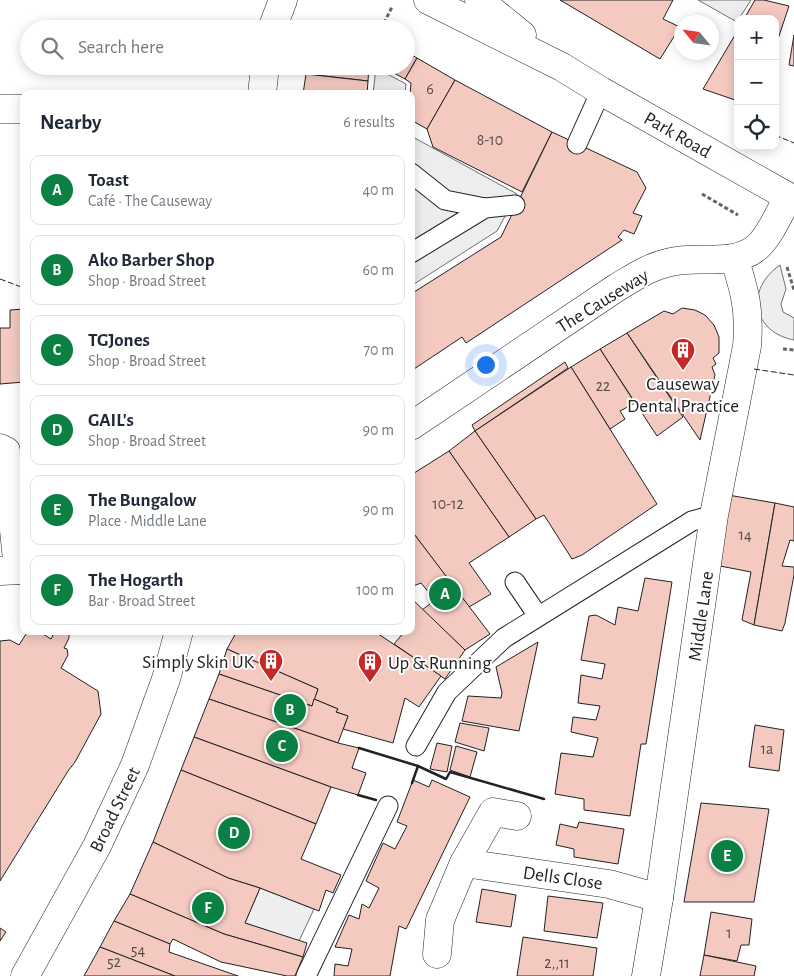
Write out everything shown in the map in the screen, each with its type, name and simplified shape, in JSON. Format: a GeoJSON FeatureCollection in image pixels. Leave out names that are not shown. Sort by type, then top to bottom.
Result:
{"type":"FeatureCollection","features":[{"type":"Feature","properties":{"kind":"main road"},"geometry":{"type":"LineString","coordinates":[[275,20],[283,0]]}},
{"type":"Feature","properties":{"kind":"main road","name":"Park Road"},"geometry":{"type":"LineString","coordinates":[[428,0],[562,67],[791,198]]}},
{"type":"Feature","properties":{"kind":"main road","name":"Park Road"},"geometry":{"type":"LineString","coordinates":[[479,0],[562,67]]}},
{"type":"Feature","properties":{"kind":"main road"},"geometry":{"type":"LineString","coordinates":[[262,90],[264,75]]}},
{"type":"Feature","properties":{"kind":"main road"},"geometry":{"type":"LineString","coordinates":[[0,109],[20,109]]}},
{"type":"Feature","properties":{"kind":"main road","name":"The Causeway"},"geometry":{"type":"LineString","coordinates":[[415,423],[644,271],[671,261],[734,258],[746,255],[758,247],[766,237],[791,198]]}},
{"type":"Feature","properties":{"kind":"main road","name":"Middle Lane"},"geometry":{"type":"LineString","coordinates":[[646,976],[714,515],[747,346],[749,326],[748,305],[734,258]]}},
{"type":"Feature","properties":{"kind":"main road"},"geometry":{"type":"LineString","coordinates":[[0,448],[6,451],[14,570]]}},
{"type":"Feature","properties":{"kind":"main road","name":"Broad Street"},"geometry":{"type":"LineString","coordinates":[[24,976],[97,846],[136,766],[166,678],[178,635]]}},
{"type":"Feature","properties":{"kind":"main road"},"geometry":{"type":"LineString","coordinates":[[437,954],[440,920],[464,864],[493,812],[517,816]]}},
{"type":"Feature","properties":{"kind":"main road","name":"Dells Close"},"geometry":{"type":"LineString","coordinates":[[464,864],[609,884],[659,898]]}},
{"type":"Feature","properties":{"kind":"lane"},"geometry":{"type":"LineString","coordinates":[[578,144],[601,91]]}},
{"type":"Feature","properties":{"kind":"lane"},"geometry":{"type":"LineString","coordinates":[[415,177],[445,200],[485,208],[515,205]]}},
{"type":"Feature","properties":{"kind":"lane"},"geometry":{"type":"LineString","coordinates":[[415,251],[485,208]]}},
{"type":"Feature","properties":{"kind":"lane"},"geometry":{"type":"LineString","coordinates":[[416,746],[447,692],[504,638],[692,521],[714,515]]}},
{"type":"Feature","properties":{"kind":"lane"},"geometry":{"type":"LineString","coordinates":[[516,582],[538,616]]}},
{"type":"Feature","properties":{"kind":"lane"},"geometry":{"type":"LineString","coordinates":[[306,976],[388,806]]}},
{"type":"Feature","properties":{"kind":"path"},"geometry":{"type":"LineString","coordinates":[[386,20],[396,0]]}},
{"type":"Feature","properties":{"kind":"path"},"geometry":{"type":"LineString","coordinates":[[785,258],[794,290]]}},
{"type":"Feature","properties":{"kind":"shaded area"},"geometry":{"type":"Polygon","coordinates":[[[698,0],[751,0],[741,15],[734,15],[734,20],[698,0]]]}},
{"type":"Feature","properties":{"kind":"shaded area"},"geometry":{"type":"Polygon","coordinates":[[[375,75],[389,75],[406,84],[405,90],[373,90],[375,75]]]}},
{"type":"Feature","properties":{"kind":"shaded area"},"geometry":{"type":"Polygon","coordinates":[[[415,138],[517,194],[497,231],[415,283],[415,138]]]}},
{"type":"Feature","properties":{"kind":"shaded area"},"geometry":{"type":"Polygon","coordinates":[[[780,265],[786,289],[781,304],[783,312],[794,318],[794,340],[780,335],[769,328],[762,319],[758,308],[758,297],[762,286],[769,275],[780,265]]]}},
{"type":"Feature","properties":{"kind":"shaded area"},"geometry":{"type":"Polygon","coordinates":[[[260,888],[314,909],[299,941],[245,923],[260,888]]]}},
{"type":"Feature","properties":{"kind":"building"},"geometry":{"type":"Polygon","coordinates":[[[560,0],[673,0],[663,19],[674,24],[674,37],[660,59],[560,0]]]}},
{"type":"Feature","properties":{"kind":"building"},"geometry":{"type":"Polygon","coordinates":[[[755,0],[764,0],[789,6],[779,36],[779,15],[746,15],[755,0]]]}},
{"type":"Feature","properties":{"kind":"building"},"geometry":{"type":"Polygon","coordinates":[[[794,35],[794,66],[789,65],[794,35]]]}},
{"type":"Feature","properties":{"kind":"building"},"geometry":{"type":"Polygon","coordinates":[[[734,37],[734,100],[703,89],[734,37]]]}},
{"type":"Feature","properties":{"kind":"building"},"geometry":{"type":"Polygon","coordinates":[[[417,58],[455,80],[427,129],[415,122],[415,90],[410,90],[411,83],[405,79],[407,75],[415,75],[415,62],[417,58]]]}},
{"type":"Feature","properties":{"kind":"building"},"geometry":{"type":"Polygon","coordinates":[[[306,75],[368,81],[367,90],[304,90],[306,75]]]}},
{"type":"Feature","properties":{"kind":"building"},"geometry":{"type":"Polygon","coordinates":[[[315,75],[368,75],[368,81],[315,75]]]}},
{"type":"Feature","properties":{"kind":"building"},"geometry":{"type":"Polygon","coordinates":[[[398,75],[407,75],[405,79],[398,75]]]}},
{"type":"Feature","properties":{"kind":"building"},"geometry":{"type":"Polygon","coordinates":[[[455,80],[552,132],[522,192],[433,147],[427,129],[455,80]]]}},
{"type":"Feature","properties":{"kind":"building"},"geometry":{"type":"Polygon","coordinates":[[[552,132],[637,172],[646,188],[633,213],[642,216],[634,234],[624,230],[618,237],[622,240],[466,343],[462,337],[415,368],[415,291],[501,237],[552,132]]]}},
{"type":"Feature","properties":{"kind":"building","name":"Causeway Dental Practice"},"geometry":{"type":"Polygon","coordinates":[[[682,308],[695,310],[705,315],[714,325],[719,337],[719,353],[713,358],[716,364],[712,367],[715,375],[700,440],[627,333],[664,311],[673,314],[682,308]]]}},
{"type":"Feature","properties":{"kind":"building"},"geometry":{"type":"Polygon","coordinates":[[[20,309],[20,382],[0,384],[0,328],[10,328],[10,310],[20,309]]]}},
{"type":"Feature","properties":{"kind":"building"},"geometry":{"type":"Polygon","coordinates":[[[627,333],[683,417],[657,436],[600,349],[627,333]]]}},
{"type":"Feature","properties":{"kind":"building"},"geometry":{"type":"Polygon","coordinates":[[[600,349],[635,403],[620,411],[625,419],[610,429],[571,367],[600,349]]]}},
{"type":"Feature","properties":{"kind":"building"},"geometry":{"type":"Polygon","coordinates":[[[565,362],[568,368],[475,431],[472,425],[565,362]]]}},
{"type":"Feature","properties":{"kind":"building"},"geometry":{"type":"Polygon","coordinates":[[[571,367],[657,504],[582,555],[572,559],[544,515],[536,519],[475,431],[571,367]]]}},
{"type":"Feature","properties":{"kind":"building"},"geometry":{"type":"Polygon","coordinates":[[[475,431],[536,519],[509,537],[449,451],[475,431]]]}},
{"type":"Feature","properties":{"kind":"building"},"geometry":{"type":"Polygon","coordinates":[[[449,451],[509,537],[469,563],[491,594],[469,607],[415,535],[415,472],[449,451]]]}},
{"type":"Feature","properties":{"kind":"building"},"geometry":{"type":"Polygon","coordinates":[[[728,495],[775,503],[754,625],[742,620],[751,572],[715,565],[728,495]]]}},
{"type":"Feature","properties":{"kind":"building"},"geometry":{"type":"Polygon","coordinates":[[[775,503],[794,507],[794,541],[790,540],[782,566],[794,567],[794,575],[782,631],[754,625],[775,503]]]}},
{"type":"Feature","properties":{"kind":"building"},"geometry":{"type":"Polygon","coordinates":[[[415,535],[490,634],[465,650],[422,610],[435,600],[421,583],[415,585],[415,535]]]}},
{"type":"Feature","properties":{"kind":"building"},"geometry":{"type":"Polygon","coordinates":[[[645,578],[672,582],[646,744],[641,744],[630,816],[584,810],[584,799],[555,794],[561,753],[593,757],[598,738],[571,732],[573,717],[596,720],[600,706],[578,703],[581,675],[602,679],[605,664],[581,660],[589,616],[596,615],[615,625],[618,607],[638,611],[645,578]]]}},
{"type":"Feature","properties":{"kind":"building"},"geometry":{"type":"Polygon","coordinates":[[[415,602],[465,650],[445,679],[394,644],[402,635],[415,635],[415,602]]]}},
{"type":"Feature","properties":{"kind":"building"},"geometry":{"type":"Polygon","coordinates":[[[25,635],[44,635],[51,639],[53,635],[69,635],[64,648],[67,649],[68,655],[61,668],[98,691],[101,714],[75,762],[0,881],[0,641],[10,640],[19,645],[25,635]]]}},
{"type":"Feature","properties":{"kind":"building","name":"Up & Running"},"geometry":{"type":"Polygon","coordinates":[[[235,635],[380,635],[441,676],[419,707],[405,698],[393,743],[343,729],[348,716],[336,712],[338,709],[314,699],[318,689],[227,649],[235,635]]]}},
{"type":"Feature","properties":{"kind":"building"},"geometry":{"type":"Polygon","coordinates":[[[538,642],[519,731],[462,721],[468,696],[501,698],[502,693],[496,667],[538,642]]]}},
{"type":"Feature","properties":{"kind":"building","name":"Simply Skin UK"},"geometry":{"type":"Polygon","coordinates":[[[227,649],[318,689],[312,706],[219,674],[227,649]]]}},
{"type":"Feature","properties":{"kind":"building"},"geometry":{"type":"Polygon","coordinates":[[[219,674],[312,706],[314,699],[338,709],[336,712],[348,716],[338,743],[209,699],[219,674]]]}},
{"type":"Feature","properties":{"kind":"building"},"geometry":{"type":"Polygon","coordinates":[[[209,699],[338,743],[359,748],[352,768],[366,773],[358,795],[194,737],[209,699]]]}},
{"type":"Feature","properties":{"kind":"building"},"geometry":{"type":"Polygon","coordinates":[[[460,723],[489,728],[484,751],[455,742],[460,723]]]}},
{"type":"Feature","properties":{"kind":"building"},"geometry":{"type":"Polygon","coordinates":[[[755,725],[784,730],[779,771],[749,767],[755,725]]]}},
{"type":"Feature","properties":{"kind":"building"},"geometry":{"type":"Polygon","coordinates":[[[194,737],[331,787],[316,824],[181,770],[194,737]]]}},
{"type":"Feature","properties":{"kind":"building"},"geometry":{"type":"Polygon","coordinates":[[[437,743],[452,746],[447,772],[430,769],[437,743]]]}},
{"type":"Feature","properties":{"kind":"building"},"geometry":{"type":"Polygon","coordinates":[[[456,746],[477,752],[470,777],[450,770],[456,746]]]}},
{"type":"Feature","properties":{"kind":"building"},"geometry":{"type":"Polygon","coordinates":[[[181,770],[316,824],[301,859],[341,875],[333,893],[326,890],[319,911],[260,888],[228,878],[153,842],[181,770]]]}},
{"type":"Feature","properties":{"kind":"building"},"geometry":{"type":"Polygon","coordinates":[[[413,780],[429,787],[432,780],[470,797],[406,929],[399,926],[390,976],[334,976],[335,964],[348,966],[352,949],[335,947],[349,915],[359,919],[362,904],[369,908],[379,888],[366,881],[383,843],[395,849],[407,826],[397,822],[413,780]]]}},
{"type":"Feature","properties":{"kind":"building"},"geometry":{"type":"Polygon","coordinates":[[[701,803],[769,809],[754,902],[684,902],[701,803]]]}},
{"type":"Feature","properties":{"kind":"building"},"geometry":{"type":"Polygon","coordinates":[[[579,822],[624,829],[618,864],[574,857],[574,849],[556,845],[560,824],[577,828],[579,822]]]}},
{"type":"Feature","properties":{"kind":"building"},"geometry":{"type":"Polygon","coordinates":[[[153,842],[228,878],[260,888],[245,923],[307,943],[303,957],[224,934],[130,894],[153,842]]]}},
{"type":"Feature","properties":{"kind":"building"},"geometry":{"type":"Polygon","coordinates":[[[482,889],[516,895],[511,927],[476,922],[482,889]]]}},
{"type":"Feature","properties":{"kind":"building"},"geometry":{"type":"Polygon","coordinates":[[[130,894],[224,934],[303,957],[295,976],[221,962],[173,939],[170,944],[114,921],[130,894]]]}},
{"type":"Feature","properties":{"kind":"building"},"geometry":{"type":"Polygon","coordinates":[[[548,896],[603,903],[597,938],[544,931],[548,896]]]}},
{"type":"Feature","properties":{"kind":"building"},"geometry":{"type":"Polygon","coordinates":[[[711,912],[752,919],[749,945],[741,945],[737,961],[704,955],[711,912]]]}},
{"type":"Feature","properties":{"kind":"building"},"geometry":{"type":"Polygon","coordinates":[[[114,921],[170,944],[169,952],[238,976],[175,976],[100,947],[114,921]]]}},
{"type":"Feature","properties":{"kind":"building"},"geometry":{"type":"Polygon","coordinates":[[[0,928],[6,932],[0,941],[0,928]]]}},
{"type":"Feature","properties":{"kind":"building"},"geometry":{"type":"Polygon","coordinates":[[[523,937],[597,948],[593,976],[517,976],[523,937]]]}},
{"type":"Feature","properties":{"kind":"building"},"geometry":{"type":"Polygon","coordinates":[[[100,947],[175,976],[84,976],[100,947]]]}},
{"type":"Feature","properties":{"kind":"building"},"geometry":{"type":"Polygon","coordinates":[[[704,955],[756,966],[754,976],[700,976],[704,955]]]}},
{"type":"Feature","properties":{"kind":"fence"},"geometry":{"type":"LineString","coordinates":[[779,137],[794,143]]}},
{"type":"Feature","properties":{"kind":"fence"},"geometry":{"type":"LineString","coordinates":[[0,279],[20,286]]}},
{"type":"Feature","properties":{"kind":"fence"},"geometry":{"type":"LineString","coordinates":[[754,369],[794,375]]}},
{"type":"Feature","properties":{"kind":"wall"},"geometry":{"type":"LineString","coordinates":[[359,748],[418,766],[412,783]]}},
{"type":"Feature","properties":{"kind":"wall"},"geometry":{"type":"LineString","coordinates":[[418,766],[446,779],[450,772],[544,799]]}},
{"type":"Feature","properties":{"kind":"wall"},"geometry":{"type":"LineString","coordinates":[[358,795],[376,800]]}},
{"type":"Feature","properties":{"kind":"place","name":"Causeway Dental Practice"},"geometry":{"type":"Point","coordinates":[683,371]}},
{"type":"Feature","properties":{"kind":"place","name":"Toast"},"geometry":{"type":"Point","coordinates":[445,594]}},
{"type":"Feature","properties":{"kind":"place","name":"Simply Skin UK"},"geometry":{"type":"Point","coordinates":[271,682]}},
{"type":"Feature","properties":{"kind":"place","name":"Up & Running"},"geometry":{"type":"Point","coordinates":[370,683]}},
{"type":"Feature","properties":{"kind":"place","name":"Ako Barber Shop"},"geometry":{"type":"Point","coordinates":[290,710]}},
{"type":"Feature","properties":{"kind":"place","name":"TGJones"},"geometry":{"type":"Point","coordinates":[282,746]}},
{"type":"Feature","properties":{"kind":"place","name":"GAIL's"},"geometry":{"type":"Point","coordinates":[234,833]}},
{"type":"Feature","properties":{"kind":"place","name":"The Bungalow"},"geometry":{"type":"Point","coordinates":[727,856]}},
{"type":"Feature","properties":{"kind":"place","name":"The Hogarth"},"geometry":{"type":"Point","coordinates":[208,908]}}]}
